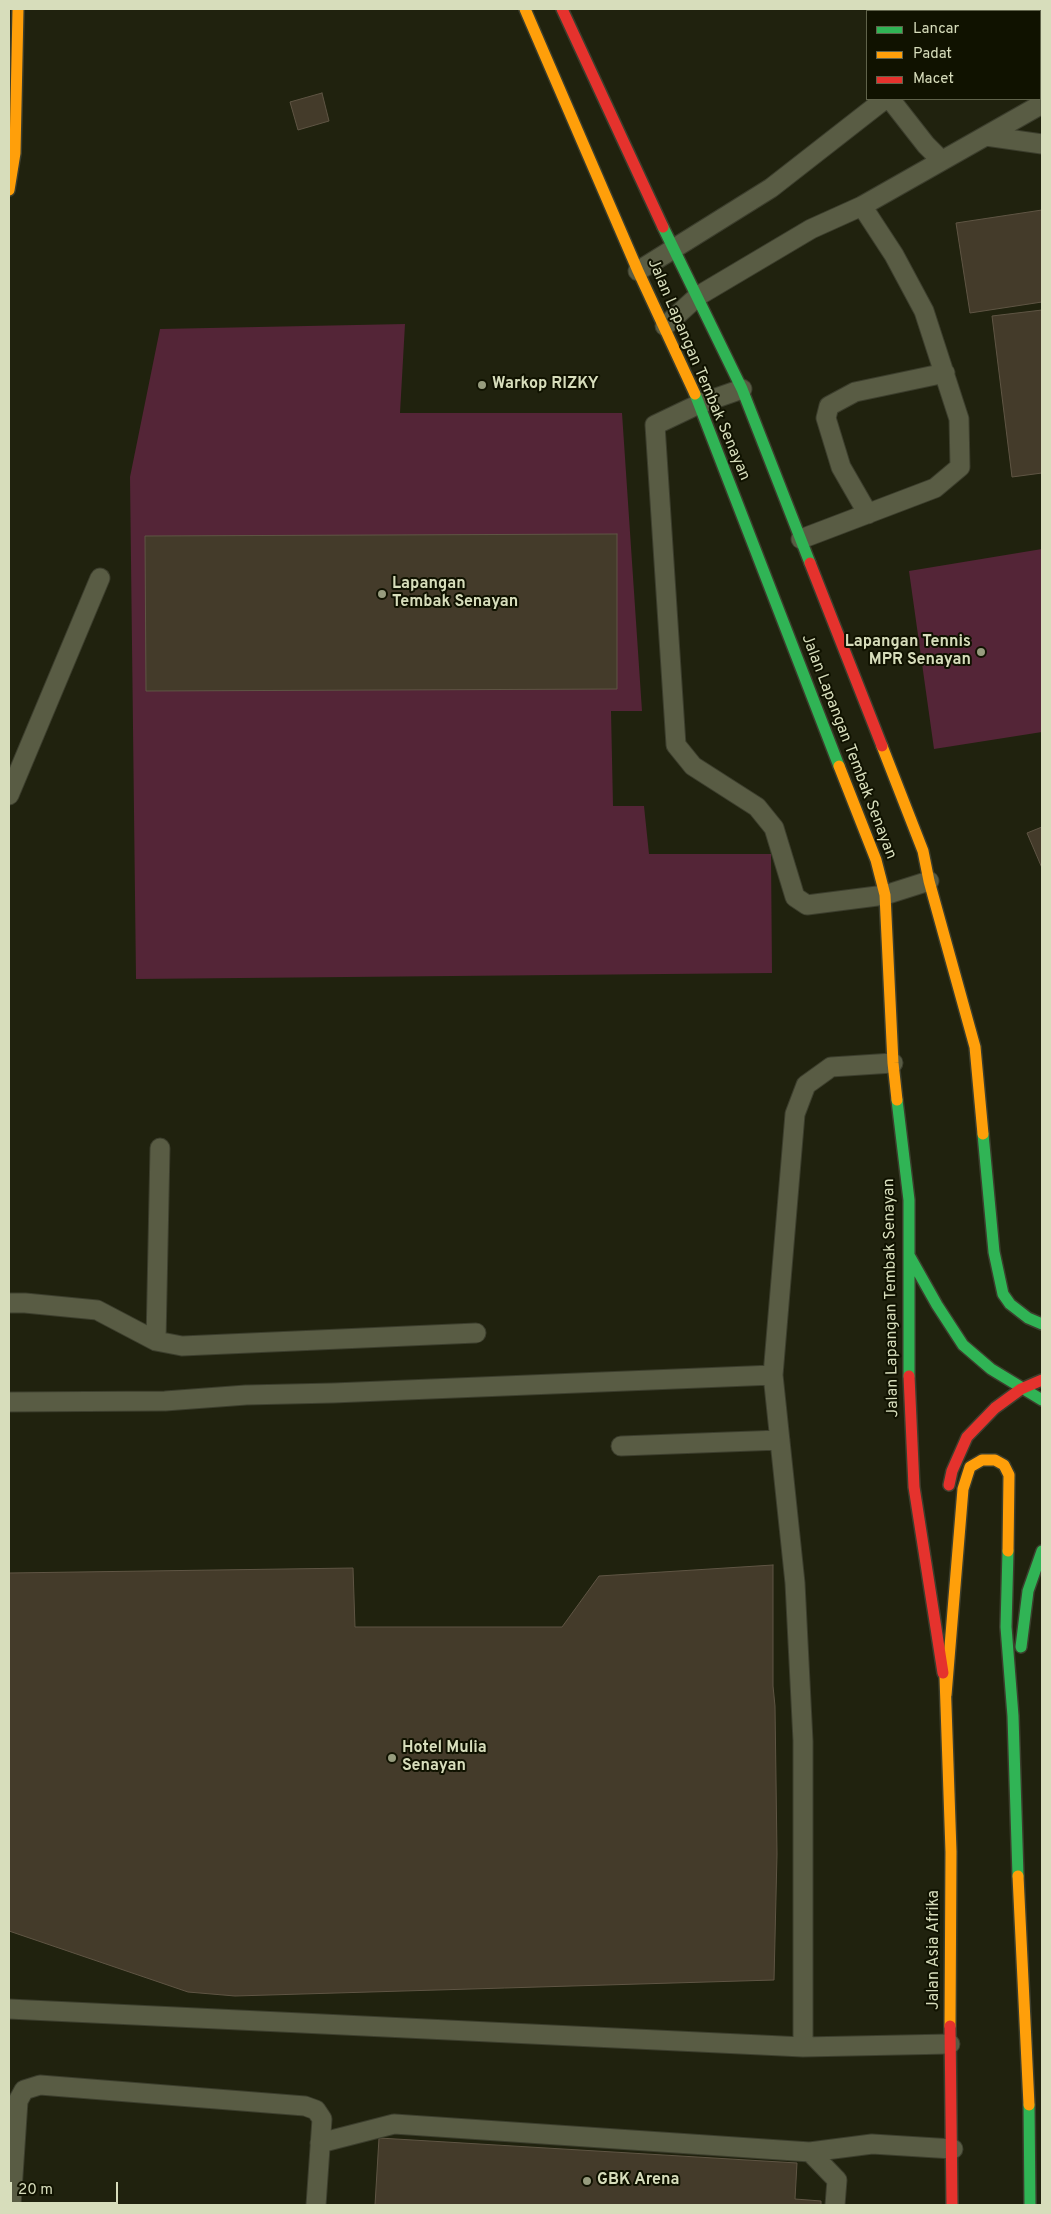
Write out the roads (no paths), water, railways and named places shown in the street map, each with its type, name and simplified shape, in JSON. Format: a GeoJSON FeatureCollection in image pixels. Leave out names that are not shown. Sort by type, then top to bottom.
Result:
{"type":"FeatureCollection","features":[{"type":"Feature","properties":{"kind":"main road"},"geometry":{"type":"LineString","coordinates":[[9,190],[15,153],[18,9]]}},
{"type":"Feature","properties":{"kind":"main road","name":"Jalan Lapangan Tembak Senayan"},"geometry":{"type":"LineString","coordinates":[[525,9],[638,271],[665,326],[698,404],[848,785],[876,860],[885,895],[893,1063],[909,1200],[909,1404],[914,1487],[946,1695]]}},
{"type":"Feature","properties":{"kind":"main road","name":"Jalan Lapangan Tembak Senayan"},"geometry":{"type":"LineString","coordinates":[[562,9],[674,250],[742,389],[923,850],[929,881],[975,1047],[994,1252],[1003,1294],[1010,1304],[1022,1314],[1042,1324]]}},
{"type":"Feature","properties":{"kind":"main road"},"geometry":{"type":"LineString","coordinates":[[910,1256],[937,1305],[963,1345],[991,1369],[1042,1400]]}},
{"type":"Feature","properties":{"kind":"main road"},"geometry":{"type":"LineString","coordinates":[[947,1496],[952,1471],[967,1437],[995,1408],[1021,1388],[1042,1380]]}},
{"type":"Feature","properties":{"kind":"main road"},"geometry":{"type":"LineString","coordinates":[[946,1695],[963,1489],[970,1467],[982,1460],[995,1460],[1004,1465],[1009,1475],[1010,1486],[1006,1628],[1013,1716],[1023,2014],[1035,2066],[1030,2205]]}},
{"type":"Feature","properties":{"kind":"main road"},"geometry":{"type":"LineString","coordinates":[[1013,1716],[1028,1591],[1042,1551]]}},
{"type":"Feature","properties":{"kind":"main road"},"geometry":{"type":"LineString","coordinates":[[940,1579],[946,1695]]}},
{"type":"Feature","properties":{"kind":"main road","name":"Jalan Asia Afrika"},"geometry":{"type":"LineString","coordinates":[[946,1695],[951,1852],[950,2044],[952,2205]]}},
{"type":"Feature","properties":{"kind":"lane"},"geometry":{"type":"LineString","coordinates":[[638,271],[771,188],[884,100]]}},
{"type":"Feature","properties":{"kind":"lane"},"geometry":{"type":"LineString","coordinates":[[891,100],[926,145],[941,160]]}},
{"type":"Feature","properties":{"kind":"lane"},"geometry":{"type":"LineString","coordinates":[[665,326],[698,296],[811,229],[862,206],[1042,104]]}},
{"type":"Feature","properties":{"kind":"lane"},"geometry":{"type":"LineString","coordinates":[[986,136],[1042,144]]}},
{"type":"Feature","properties":{"kind":"lane"},"geometry":{"type":"LineString","coordinates":[[801,539],[935,488],[960,467],[959,419],[924,310],[894,255],[862,206]]}},
{"type":"Feature","properties":{"kind":"lane"},"geometry":{"type":"LineString","coordinates":[[868,514],[841,467],[826,418],[829,406],[856,392],[945,373]]}},
{"type":"Feature","properties":{"kind":"lane"},"geometry":{"type":"LineString","coordinates":[[742,389],[698,404],[655,425],[676,745],[693,766],[757,807],[774,828],[794,897],[807,905],[885,895],[929,881]]}},
{"type":"Feature","properties":{"kind":"lane"},"geometry":{"type":"LineString","coordinates":[[9,795],[100,578]]}},
{"type":"Feature","properties":{"kind":"lane"},"geometry":{"type":"LineString","coordinates":[[803,2047],[803,1741],[795,1583],[773,1375],[795,1114],[806,1085],[832,1068],[893,1063]]}},
{"type":"Feature","properties":{"kind":"lane"},"geometry":{"type":"LineString","coordinates":[[156,1341],[160,1148]]}},
{"type":"Feature","properties":{"kind":"lane"},"geometry":{"type":"LineString","coordinates":[[9,1303],[97,1310],[156,1341],[182,1346],[476,1332]]}},
{"type":"Feature","properties":{"kind":"lane"},"geometry":{"type":"LineString","coordinates":[[9,1402],[165,1401],[246,1395],[352,1393],[773,1375]]}},
{"type":"Feature","properties":{"kind":"lane"},"geometry":{"type":"LineString","coordinates":[[622,1446],[780,1440]]}},
{"type":"Feature","properties":{"kind":"lane"},"geometry":{"type":"LineString","coordinates":[[9,2010],[803,2047],[950,2044]]}},
{"type":"Feature","properties":{"kind":"lane"},"geometry":{"type":"LineString","coordinates":[[11,2205],[18,2101],[24,2090],[40,2085],[305,2106],[316,2110],[322,2119],[316,2205]]}},
{"type":"Feature","properties":{"kind":"lane"},"geometry":{"type":"LineString","coordinates":[[320,2143],[394,2124],[810,2152],[872,2144],[952,2149]]}},
{"type":"Feature","properties":{"kind":"lane"},"geometry":{"type":"LineString","coordinates":[[810,2152],[837,2180],[835,2205]]}},
{"type":"Feature","properties":{"kind":"place","name":"Warkop RIZKY"},"geometry":{"type":"Point","coordinates":[482,385]}},
{"type":"Feature","properties":{"kind":"place","name":"Lapangan Tembak Senayan"},"geometry":{"type":"Point","coordinates":[382,594]}},
{"type":"Feature","properties":{"kind":"place","name":"Lapangan Tennis MPR Senayan"},"geometry":{"type":"Point","coordinates":[981,652]}},
{"type":"Feature","properties":{"kind":"place","name":"Hotel Mulia Senayan"},"geometry":{"type":"Point","coordinates":[392,1758]}},
{"type":"Feature","properties":{"kind":"place","name":"GBK Arena"},"geometry":{"type":"Point","coordinates":[587,2181]}}]}
